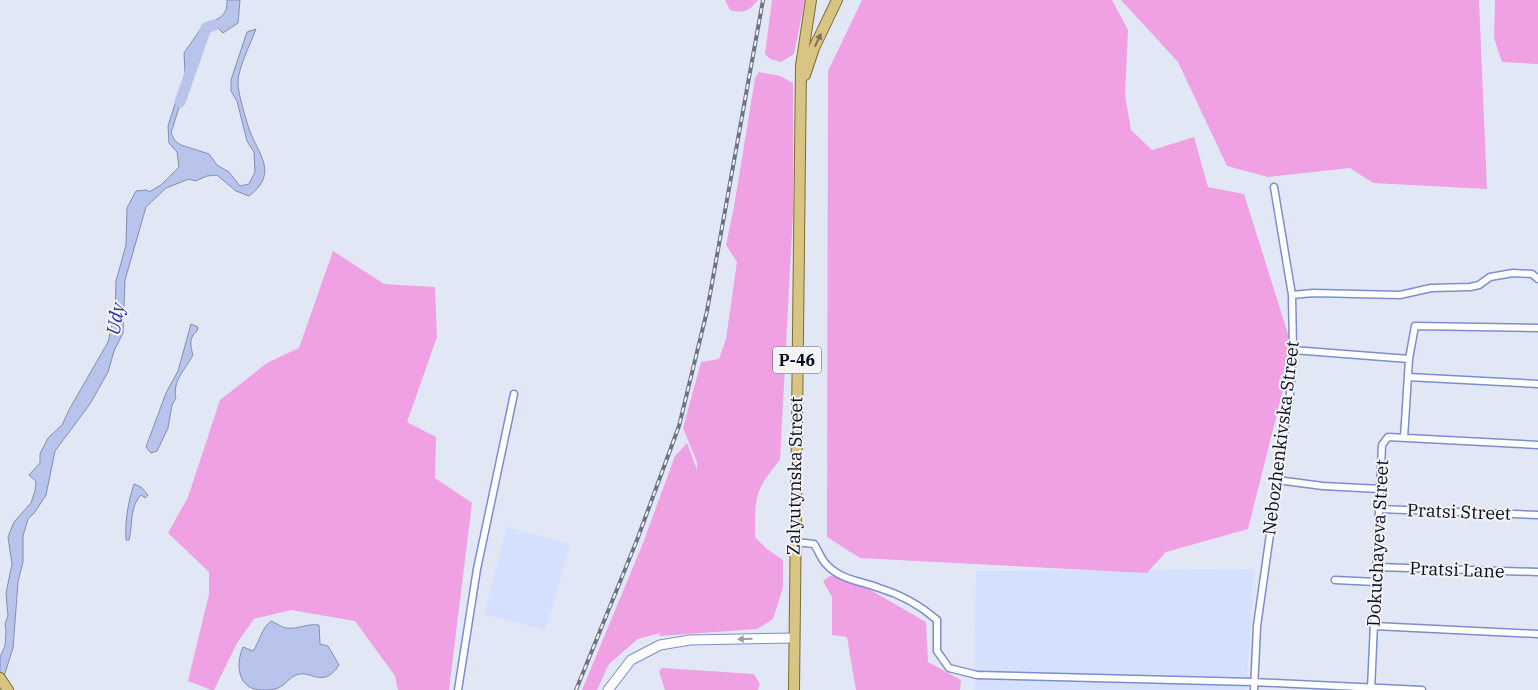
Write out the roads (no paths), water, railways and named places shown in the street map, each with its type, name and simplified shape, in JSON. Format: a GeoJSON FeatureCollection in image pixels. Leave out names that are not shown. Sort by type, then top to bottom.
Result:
{"type":"FeatureCollection","features":[{"type":"Feature","properties":{"kind":"main road","name":"Р-46"},"geometry":{"type":"LineString","coordinates":[[803,81],[802,66],[811,0]]}},
{"type":"Feature","properties":{"kind":"main road","name":"Р-46"},"geometry":{"type":"LineString","coordinates":[[803,81],[814,48],[837,0]]}},
{"type":"Feature","properties":{"kind":"main road","name":"Zalyutynska Street"},"geometry":{"type":"LineString","coordinates":[[794,690],[803,81]]}},
{"type":"Feature","properties":{"kind":"main road"},"geometry":{"type":"LineString","coordinates":[[608,690],[630,660],[660,645],[690,640],[794,638]]}},
{"type":"Feature","properties":{"kind":"main road"},"geometry":{"type":"LineString","coordinates":[[0,678],[8,690]]}},
{"type":"Feature","properties":{"kind":"street","name":"Nebozhenkivska Street"},"geometry":{"type":"LineString","coordinates":[[1254,690],[1257,626],[1293,350],[1292,295],[1274,187]]}},
{"type":"Feature","properties":{"kind":"street"},"geometry":{"type":"LineString","coordinates":[[1292,295],[1312,293],[1400,294],[1431,288],[1470,287],[1479,285],[1490,278],[1513,273],[1532,274],[1538,279]]}},
{"type":"Feature","properties":{"kind":"street","name":"Dokuchayeva Street"},"geometry":{"type":"LineString","coordinates":[[1371,689],[1382,445],[1388,437],[1404,438],[1409,359],[1415,326],[1538,328]]}},
{"type":"Feature","properties":{"kind":"street"},"geometry":{"type":"LineString","coordinates":[[1293,350],[1409,359]]}},
{"type":"Feature","properties":{"kind":"street"},"geometry":{"type":"LineString","coordinates":[[1408,377],[1538,384]]}},
{"type":"Feature","properties":{"kind":"street"},"geometry":{"type":"LineString","coordinates":[[458,690],[477,569],[514,394]]}},
{"type":"Feature","properties":{"kind":"street"},"geometry":{"type":"LineString","coordinates":[[1404,438],[1538,445]]}},
{"type":"Feature","properties":{"kind":"street"},"geometry":{"type":"LineString","coordinates":[[1277,480],[1322,486],[1380,489]]}},
{"type":"Feature","properties":{"kind":"street","name":"Pratsi Street"},"geometry":{"type":"LineString","coordinates":[[1379,509],[1538,514]]}},
{"type":"Feature","properties":{"kind":"street"},"geometry":{"type":"LineString","coordinates":[[795,542],[814,544],[826,565],[856,583],[879,588],[928,613],[937,620],[937,651],[949,668],[977,675],[1254,682],[1422,690]]}},
{"type":"Feature","properties":{"kind":"street","name":"Pratsi Lane"},"geometry":{"type":"LineString","coordinates":[[1376,567],[1538,572]]}},
{"type":"Feature","properties":{"kind":"street"},"geometry":{"type":"LineString","coordinates":[[1335,580],[1376,582]]}},
{"type":"Feature","properties":{"kind":"street"},"geometry":{"type":"LineString","coordinates":[[1374,626],[1538,634]]}},
{"type":"Feature","properties":{"kind":"water"},"geometry":{"type":"Polygon","coordinates":[[[227,0],[240,0],[238,23],[223,33],[218,28],[207,31],[201,38],[190,61],[191,69],[171,133],[175,141],[181,145],[209,154],[217,165],[229,172],[240,186],[249,184],[255,172],[254,152],[247,141],[237,101],[231,91],[231,80],[247,32],[256,29],[242,64],[238,84],[249,129],[264,164],[263,180],[258,188],[249,196],[236,191],[217,175],[207,176],[195,181],[189,179],[166,188],[146,207],[125,280],[123,333],[114,351],[108,372],[90,404],[55,451],[46,495],[28,519],[23,536],[23,562],[18,582],[13,648],[0,689],[0,657],[5,646],[5,624],[8,616],[6,593],[12,564],[8,537],[14,522],[31,503],[36,481],[29,475],[40,463],[40,454],[48,438],[62,425],[108,342],[115,313],[116,281],[126,245],[127,208],[136,191],[147,190],[149,192],[161,185],[179,167],[177,152],[169,143],[168,126],[185,73],[184,53],[204,24],[224,14],[227,0]]]}},
{"type":"Feature","properties":{"kind":"water"},"geometry":{"type":"Polygon","coordinates":[[[191,324],[198,327],[191,342],[193,355],[176,386],[176,398],[172,405],[168,428],[157,451],[151,453],[146,447],[166,393],[178,371],[191,324]]]}},
{"type":"Feature","properties":{"kind":"water"},"geometry":{"type":"Polygon","coordinates":[[[134,484],[141,487],[148,495],[145,498],[141,495],[137,500],[133,511],[129,540],[126,540],[127,511],[134,484]]]}},
{"type":"Feature","properties":{"kind":"water"},"geometry":{"type":"Polygon","coordinates":[[[271,621],[290,628],[319,625],[320,644],[328,646],[339,665],[333,672],[322,678],[302,674],[296,675],[282,686],[274,689],[262,690],[248,686],[243,681],[239,669],[243,647],[253,651],[265,628],[271,621]]]}},
{"type":"Feature","properties":{"kind":"waterway","name":"Udy"},"geometry":{"type":"LineString","coordinates":[[180,102],[206,28],[214,25]]}},
{"type":"Feature","properties":{"kind":"railway"},"geometry":{"type":"LineString","coordinates":[[576,690],[637,540],[679,426],[707,311],[763,0]]}}]}
